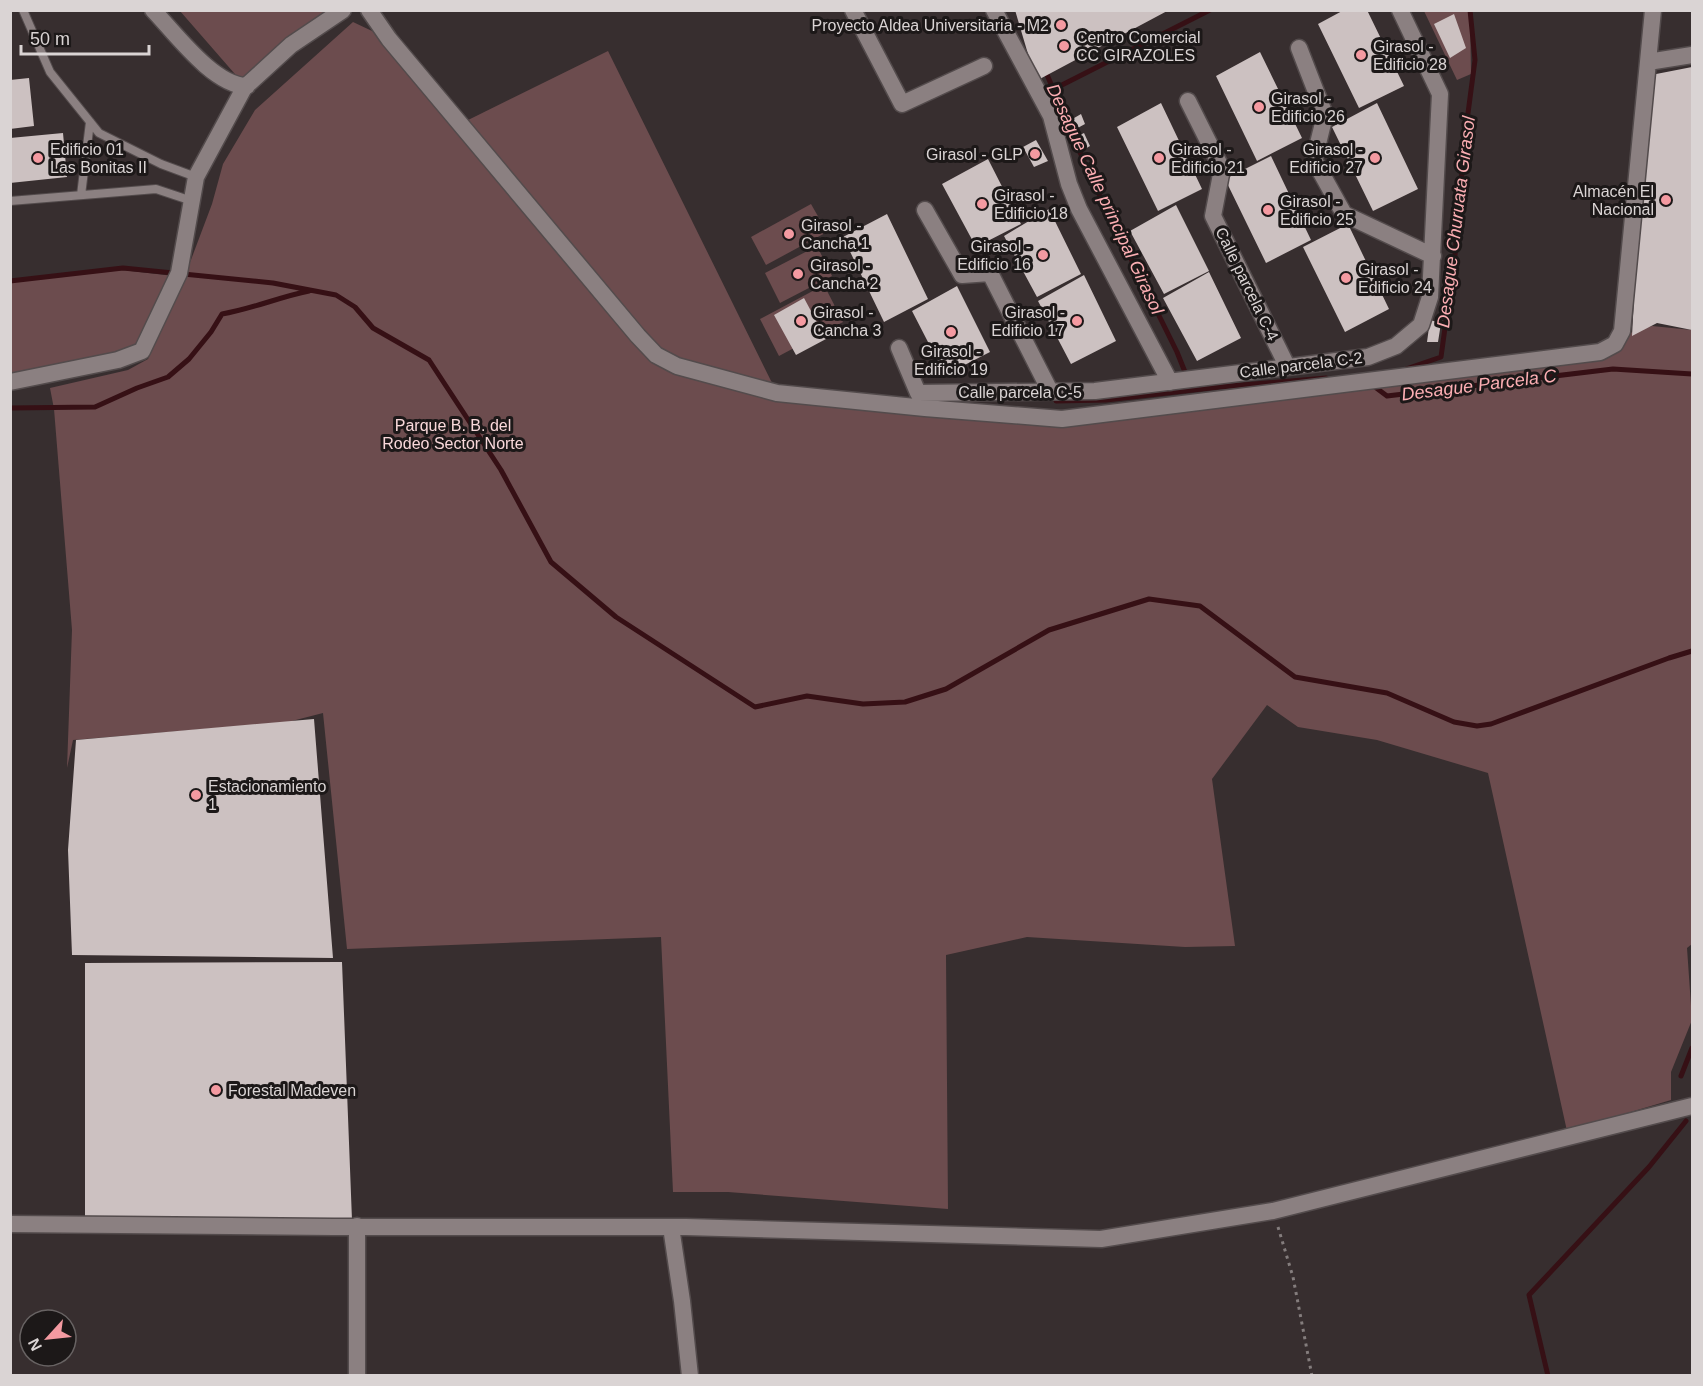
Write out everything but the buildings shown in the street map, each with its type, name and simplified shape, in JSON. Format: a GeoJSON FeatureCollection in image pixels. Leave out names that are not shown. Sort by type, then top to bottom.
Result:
{"type":"FeatureCollection","features":[{"type":"Feature","properties":{"kind":"street"},"geometry":{"type":"LineString","coordinates":[[153,10],[195,56],[215,73],[239,86],[247,86]]}},
{"type":"Feature","properties":{"kind":"street"},"geometry":{"type":"LineString","coordinates":[[10,382],[118,360],[142,351],[179,273],[196,177],[247,86],[291,45],[343,10]]}},
{"type":"Feature","properties":{"kind":"street"},"geometry":{"type":"LineString","coordinates":[[369,10],[398,50],[656,355],[677,366],[777,393],[1062,419],[1600,352],[1615,345],[1622,331],[1653,10]]}},
{"type":"Feature","properties":{"kind":"street"},"geometry":{"type":"LineString","coordinates":[[853,10],[902,104],[984,66]]}},
{"type":"Feature","properties":{"kind":"street"},"geometry":{"type":"LineString","coordinates":[[994,10],[1051,116],[1069,184],[1079,209],[1170,382]]}},
{"type":"Feature","properties":{"kind":"street","name":"Calle parcela C-2"},"geometry":{"type":"LineString","coordinates":[[1170,382],[1368,357],[1396,346],[1421,326],[1430,297],[1440,94],[1400,10]]}},
{"type":"Feature","properties":{"kind":"street"},"geometry":{"type":"LineString","coordinates":[[1299,48],[1325,115],[1314,160],[1344,214],[1433,256]]}},
{"type":"Feature","properties":{"kind":"street"},"geometry":{"type":"LineString","coordinates":[[1648,62],[1692,54]]}},
{"type":"Feature","properties":{"kind":"street","name":"Calle parcela C-4"},"geometry":{"type":"LineString","coordinates":[[1188,101],[1222,170],[1213,216],[1287,366]]}},
{"type":"Feature","properties":{"kind":"street"},"geometry":{"type":"LineString","coordinates":[[924,210],[962,275],[990,273],[1050,391]]}},
{"type":"Feature","properties":{"kind":"street","name":"Calle parcela C-5"},"geometry":{"type":"LineString","coordinates":[[899,348],[918,393],[1095,391],[1170,382]]}},
{"type":"Feature","properties":{"kind":"street"},"geometry":{"type":"LineString","coordinates":[[10,1224],[671,1227],[1101,1239],[1273,1211],[1692,1106]]}},
{"type":"Feature","properties":{"kind":"street"},"geometry":{"type":"LineString","coordinates":[[357,1226],[357,1376]]}},
{"type":"Feature","properties":{"kind":"street"},"geometry":{"type":"LineString","coordinates":[[671,1227],[690,1376]]}},
{"type":"Feature","properties":{"kind":"lane"},"geometry":{"type":"LineString","coordinates":[[23,10],[50,72],[99,133],[161,164],[196,177]]}},
{"type":"Feature","properties":{"kind":"lane"},"geometry":{"type":"LineString","coordinates":[[81,195],[90,122]]}},
{"type":"Feature","properties":{"kind":"lane"},"geometry":{"type":"LineString","coordinates":[[10,201],[156,189],[192,201]]}},
{"type":"Feature","properties":{"kind":"path"},"geometry":{"type":"LineString","coordinates":[[1273,1211],[1293,1277],[1312,1376]]}},
{"type":"Feature","properties":{"kind":"green space"},"geometry":{"type":"Polygon","coordinates":[[[180,11],[332,11],[241,81],[180,11]]]}},
{"type":"Feature","properties":{"kind":"green space"},"geometry":{"type":"Polygon","coordinates":[[[1424,11],[1470,11],[1471,74],[1457,80],[1424,11]]]}},
{"type":"Feature","properties":{"kind":"green space","name":"Parque B. B. del Rodeo Sector Norte"},"geometry":{"type":"Polygon","coordinates":[[[353,22],[389,39],[460,124],[608,51],[777,393],[896,405],[1074,411],[1551,358],[1652,326],[1692,330],[1692,944],[1687,948],[1692,1020],[1671,1072],[1671,1100],[1567,1131],[1488,773],[1377,740],[1298,727],[1267,705],[1212,779],[1235,946],[1185,947],[1027,937],[946,955],[948,1209],[728,1192],[673,1192],[661,937],[347,949],[323,713],[288,722],[73,740],[67,768],[72,630],[54,409],[50,388],[128,370],[148,359],[183,281],[212,204],[223,164],[255,110],[353,22]]]}},
{"type":"Feature","properties":{"kind":"green space","name":"Girasol - Cancha 1"},"geometry":{"type":"Polygon","coordinates":[[[811,204],[827,232],[766,265],[751,237],[811,204]]]}},
{"type":"Feature","properties":{"kind":"green space","name":"Girasol - Cancha 2"},"geometry":{"type":"Polygon","coordinates":[[[817,246],[832,276],[780,303],[765,273],[817,246]]]}},
{"type":"Feature","properties":{"kind":"green space"},"geometry":{"type":"Polygon","coordinates":[[[122,270],[174,276],[139,349],[11,376],[10,282],[122,270]]]}},
{"type":"Feature","properties":{"kind":"green space","name":"Girasol - Cancha 3"},"geometry":{"type":"Polygon","coordinates":[[[824,285],[843,322],[779,356],[760,319],[824,285]]]}},
{"type":"Feature","properties":{"kind":"waterway","name":"Desague Churuata Girasol"},"geometry":{"type":"LineString","coordinates":[[1054,89],[1210,10]]}},
{"type":"Feature","properties":{"kind":"waterway","name":"Desague Churuata Girasol"},"geometry":{"type":"LineString","coordinates":[[1406,369],[1441,357],[1455,255],[1465,136],[1475,60],[1470,10]]}},
{"type":"Feature","properties":{"kind":"waterway","name":"Desague Calle principal Girasol"},"geometry":{"type":"LineString","coordinates":[[1045,70],[1091,178],[1177,352],[1187,377]]}},
{"type":"Feature","properties":{"kind":"waterway"},"geometry":{"type":"LineString","coordinates":[[10,281],[123,268],[273,283],[336,295],[355,307],[373,328],[429,360],[501,470],[551,562],[616,617],[755,707],[807,696],[863,704],[905,702],[946,689],[1049,630],[1149,599],[1200,606],[1295,677],[1387,693],[1454,722],[1477,726],[1491,724],[1692,651]]}},
{"type":"Feature","properties":{"kind":"waterway"},"geometry":{"type":"LineString","coordinates":[[10,408],[95,407],[168,377],[189,359],[222,314],[309,291]]}},
{"type":"Feature","properties":{"kind":"waterway","name":"Desague Parcela C"},"geometry":{"type":"LineString","coordinates":[[1371,384],[1387,396],[1613,369],[1692,374]]}},
{"type":"Feature","properties":{"kind":"waterway","name":"Desague Calle principal Girasol"},"geometry":{"type":"LineString","coordinates":[[1056,401],[1106,400],[1326,378]]}},
{"type":"Feature","properties":{"kind":"waterway"},"geometry":{"type":"LineString","coordinates":[[1681,1076],[1692,1048]]}},
{"type":"Feature","properties":{"kind":"waterway"},"geometry":{"type":"LineString","coordinates":[[1548,1376],[1529,1295],[1649,1167],[1686,1121]]}},
{"type":"Feature","properties":{"kind":"place","name":"Proyecto Aldea Universitaria - M2"},"geometry":{"type":"Point","coordinates":[1061,25]}},
{"type":"Feature","properties":{"kind":"place","name":"Centro Comercial CC GIRAZOLES"},"geometry":{"type":"Point","coordinates":[1064,46]}},
{"type":"Feature","properties":{"kind":"place","name":"Girasol - Edificio 28"},"geometry":{"type":"Point","coordinates":[1361,55]}},
{"type":"Feature","properties":{"kind":"place","name":"Girasol - Edificio 26"},"geometry":{"type":"Point","coordinates":[1259,107]}},
{"type":"Feature","properties":{"kind":"place","name":"Girasol - GLP"},"geometry":{"type":"Point","coordinates":[1035,154]}},
{"type":"Feature","properties":{"kind":"place","name":"Edificio 01 Las Bonitas II"},"geometry":{"type":"Point","coordinates":[38,158]}},
{"type":"Feature","properties":{"kind":"place","name":"Girasol - Edificio 21"},"geometry":{"type":"Point","coordinates":[1159,158]}},
{"type":"Feature","properties":{"kind":"place","name":"Girasol - Edificio 27"},"geometry":{"type":"Point","coordinates":[1375,158]}},
{"type":"Feature","properties":{"kind":"place","name":"Almacén El Nacional"},"geometry":{"type":"Point","coordinates":[1666,200]}},
{"type":"Feature","properties":{"kind":"place","name":"Girasol - Edificio 18"},"geometry":{"type":"Point","coordinates":[982,204]}},
{"type":"Feature","properties":{"kind":"place","name":"Girasol - Edificio 25"},"geometry":{"type":"Point","coordinates":[1268,210]}},
{"type":"Feature","properties":{"kind":"place","name":"Girasol - Cancha 1"},"geometry":{"type":"Point","coordinates":[789,234]}},
{"type":"Feature","properties":{"kind":"place","name":"Girasol - Edificio 16"},"geometry":{"type":"Point","coordinates":[1043,255]}},
{"type":"Feature","properties":{"kind":"place","name":"Girasol - Cancha 2"},"geometry":{"type":"Point","coordinates":[798,274]}},
{"type":"Feature","properties":{"kind":"place","name":"Girasol - Edificio 24"},"geometry":{"type":"Point","coordinates":[1346,278]}},
{"type":"Feature","properties":{"kind":"place","name":"Girasol - Cancha 3"},"geometry":{"type":"Point","coordinates":[801,321]}},
{"type":"Feature","properties":{"kind":"place","name":"Girasol - Edificio 17"},"geometry":{"type":"Point","coordinates":[1077,321]}},
{"type":"Feature","properties":{"kind":"place","name":"Girasol - Edificio 19"},"geometry":{"type":"Point","coordinates":[951,332]}},
{"type":"Feature","properties":{"kind":"place","name":"Estacionamiento 1"},"geometry":{"type":"Point","coordinates":[196,795]}},
{"type":"Feature","properties":{"kind":"place","name":"Forestal Madeven"},"geometry":{"type":"Point","coordinates":[216,1090]}}]}
